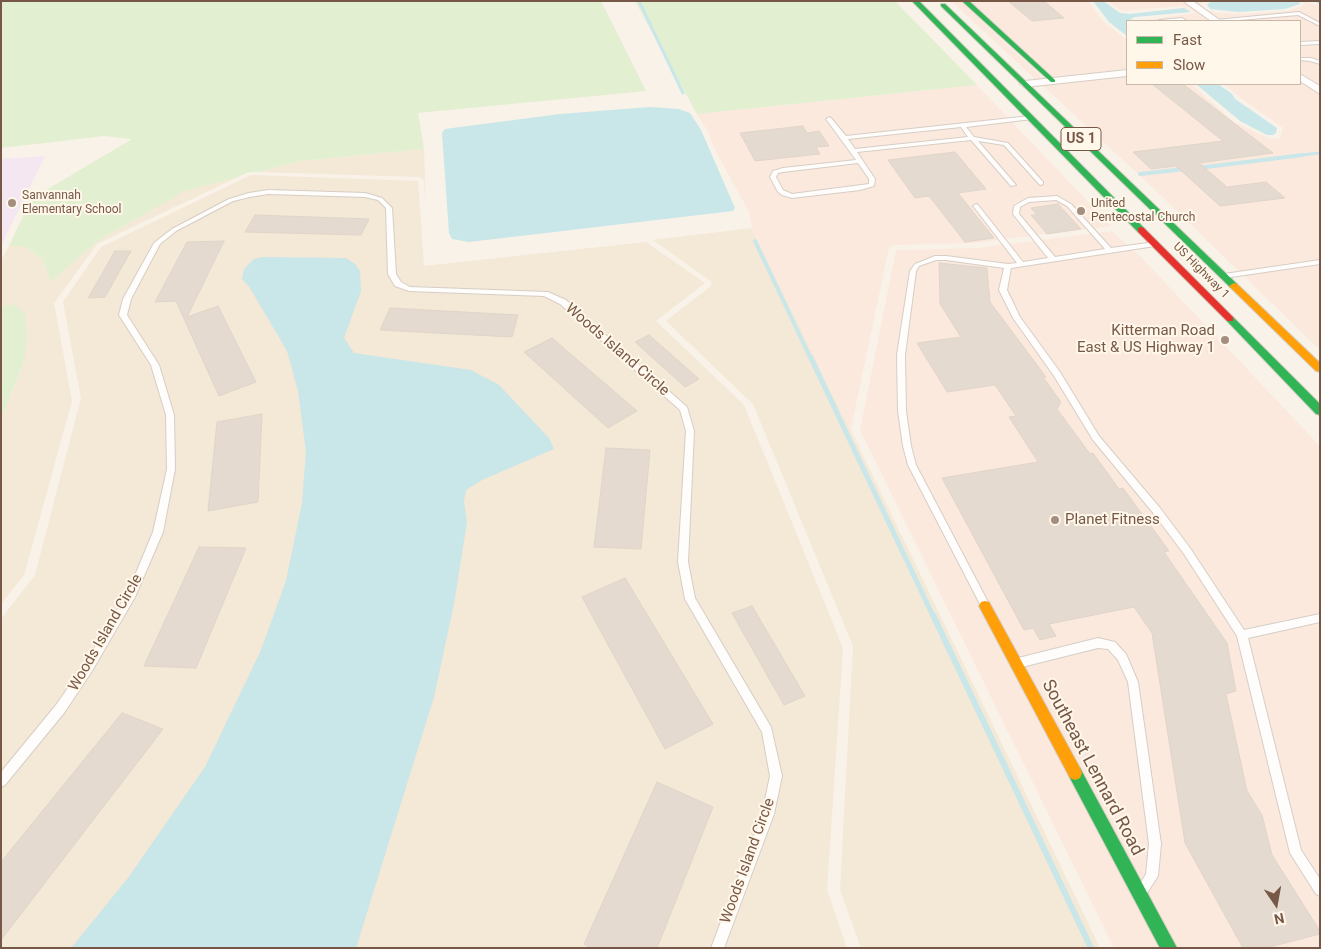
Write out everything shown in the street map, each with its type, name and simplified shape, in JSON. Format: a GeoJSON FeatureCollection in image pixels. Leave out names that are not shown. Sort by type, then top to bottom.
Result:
{"type":"FeatureCollection","features":[{"type":"Feature","properties":{"kind":"main road","name":"US Highway 1"},"geometry":{"type":"LineString","coordinates":[[915,1],[1320,411]]}},
{"type":"Feature","properties":{"kind":"main road","name":"US Highway 1"},"geometry":{"type":"LineString","coordinates":[[939,1],[1320,369]]}},
{"type":"Feature","properties":{"kind":"main road"},"geometry":{"type":"LineString","coordinates":[[965,1],[1052,81]]}},
{"type":"Feature","properties":{"kind":"main road"},"geometry":{"type":"LineString","coordinates":[[978,66],[1025,84]]}},
{"type":"Feature","properties":{"kind":"main road"},"geometry":{"type":"LineString","coordinates":[[1155,244],[1224,276]]}},
{"type":"Feature","properties":{"kind":"main road","name":"Southeast Lennard Road"},"geometry":{"type":"LineString","coordinates":[[985,606],[1169,948]]}},
{"type":"Feature","properties":{"kind":"street"},"geometry":{"type":"LineString","coordinates":[[1187,1],[1215,20]]}},
{"type":"Feature","properties":{"kind":"street"},"geometry":{"type":"LineString","coordinates":[[1025,84],[1126,73]]}},
{"type":"Feature","properties":{"kind":"street"},"geometry":{"type":"LineString","coordinates":[[1301,78],[1320,91]]}},
{"type":"Feature","properties":{"kind":"lane"},"geometry":{"type":"LineString","coordinates":[[1225,20],[1299,13],[1320,25]]}},
{"type":"Feature","properties":{"kind":"lane"},"geometry":{"type":"LineString","coordinates":[[1260,16],[1266,20]]}},
{"type":"Feature","properties":{"kind":"lane"},"geometry":{"type":"LineString","coordinates":[[1171,20],[1184,20]]}},
{"type":"Feature","properties":{"kind":"lane"},"geometry":{"type":"LineString","coordinates":[[1301,43],[1320,42]]}},
{"type":"Feature","properties":{"kind":"lane"},"geometry":{"type":"LineString","coordinates":[[1301,59],[1311,60],[1320,64]]}},
{"type":"Feature","properties":{"kind":"lane"},"geometry":{"type":"LineString","coordinates":[[844,138],[1030,118]]}},
{"type":"Feature","properties":{"kind":"lane"},"geometry":{"type":"LineString","coordinates":[[830,119],[844,138],[860,161],[872,179],[872,185],[792,196],[780,191],[774,177],[775,172],[860,161]]}},
{"type":"Feature","properties":{"kind":"lane"},"geometry":{"type":"LineString","coordinates":[[962,125],[1014,185]]}},
{"type":"Feature","properties":{"kind":"lane"},"geometry":{"type":"LineString","coordinates":[[853,151],[972,138],[1006,144],[1041,183]]}},
{"type":"Feature","properties":{"kind":"lane","name":"Woods Island Circle"},"geometry":{"type":"LineString","coordinates":[[1,781],[60,709],[88,668],[132,594],[158,532],[170,470],[170,415],[155,364],[123,315],[127,299],[157,244],[174,230],[231,200],[248,195],[268,192],[365,195],[380,200],[389,208],[392,274],[398,284],[410,289],[545,294],[563,302],[684,409],[690,431],[683,562],[690,599],[767,731],[776,776],[768,814],[717,948]]}},
{"type":"Feature","properties":{"kind":"lane"},"geometry":{"type":"LineString","coordinates":[[1052,258],[1016,214],[1017,206],[1028,200],[1056,198],[1068,205],[1110,250]]}},
{"type":"Feature","properties":{"kind":"lane"},"geometry":{"type":"LineString","coordinates":[[976,206],[1021,263]]}},
{"type":"Feature","properties":{"kind":"lane"},"geometry":{"type":"LineString","coordinates":[[985,606],[912,465],[907,446],[902,411],[901,355],[914,271],[917,265],[935,258],[1008,266],[1155,244]]}},
{"type":"Feature","properties":{"kind":"lane"},"geometry":{"type":"LineString","coordinates":[[1224,276],[1320,262]]}},
{"type":"Feature","properties":{"kind":"lane"},"geometry":{"type":"LineString","coordinates":[[1008,266],[1003,290],[1017,318],[1058,374],[1096,438],[1188,551],[1242,635],[1296,854],[1320,890]]}},
{"type":"Feature","properties":{"kind":"lane"},"geometry":{"type":"LineString","coordinates":[[1242,635],[1320,618]]}},
{"type":"Feature","properties":{"kind":"lane"},"geometry":{"type":"LineString","coordinates":[[1016,663],[1098,643],[1111,646],[1122,657],[1133,682],[1155,844],[1152,876],[1140,893]]}},
{"type":"Feature","properties":{"kind":"shaded area"},"geometry":{"type":"Polygon","coordinates":[[[951,1],[960,1],[1044,79],[1036,80],[951,1]]]}},
{"type":"Feature","properties":{"kind":"shaded area"},"geometry":{"type":"Polygon","coordinates":[[[970,1],[1088,1],[1104,22],[1126,39],[1126,70],[1055,78],[970,1]]]}},
{"type":"Feature","properties":{"kind":"shaded area"},"geometry":{"type":"Polygon","coordinates":[[[1108,1],[1182,1],[1210,20],[1144,20],[1197,13],[1182,6],[1122,11],[1108,1]]]}},
{"type":"Feature","properties":{"kind":"shaded area"},"geometry":{"type":"Polygon","coordinates":[[[1192,1],[1204,1],[1201,3],[1205,9],[1217,13],[1240,14],[1288,11],[1305,5],[1303,1],[1320,6],[1320,87],[1301,74],[1301,20],[1220,20],[1192,1]]]}},
{"type":"Feature","properties":{"kind":"shaded area"},"geometry":{"type":"Polygon","coordinates":[[[1126,76],[1126,85],[1192,85],[1234,122],[1270,139],[1280,138],[1283,128],[1225,85],[1301,85],[1301,82],[1320,95],[1320,350],[1153,188],[1042,85],[1126,76]]]}},
{"type":"Feature","properties":{"kind":"shaded area"},"geometry":{"type":"Polygon","coordinates":[[[977,85],[1111,226],[974,243],[894,245],[889,247],[851,429],[926,586],[752,228],[749,212],[697,114],[977,85]]]}},
{"type":"Feature","properties":{"kind":"shaded area"},"geometry":{"type":"Polygon","coordinates":[[[424,149],[426,209],[424,180],[419,177],[259,172],[301,161],[424,149]]]}},
{"type":"Feature","properties":{"kind":"shaded area","name":"Sanvannah Elementary School"},"geometry":{"type":"Polygon","coordinates":[[[45,156],[1,246],[1,159],[45,156]]]}},
{"type":"Feature","properties":{"kind":"shaded area"},"geometry":{"type":"Polygon","coordinates":[[[251,175],[418,181],[424,266],[646,242],[705,283],[656,321],[744,405],[843,648],[827,890],[847,948],[1,948],[1,619],[35,575],[81,398],[63,302],[101,247],[251,175]]]}},
{"type":"Feature","properties":{"kind":"shaded area"},"geometry":{"type":"Polygon","coordinates":[[[238,177],[97,244],[54,303],[72,401],[24,575],[1,604],[1,419],[24,363],[15,306],[1,306],[1,261],[9,246],[22,246],[42,258],[51,282],[99,240],[184,191],[238,177]]]}},
{"type":"Feature","properties":{"kind":"shaded area"},"geometry":{"type":"Polygon","coordinates":[[[752,228],[1100,948],[861,948],[840,890],[853,646],[753,404],[666,321],[711,286],[712,282],[653,240],[752,228]]]}},
{"type":"Feature","properties":{"kind":"shaded area"},"geometry":{"type":"Polygon","coordinates":[[[1112,231],[1141,257],[1320,446],[1320,948],[1114,948],[860,430],[896,250],[977,248],[1112,231]]]}},
{"type":"Feature","properties":{"kind":"green space"},"geometry":{"type":"Polygon","coordinates":[[[1,1],[601,1],[646,91],[418,113],[424,149],[301,161],[259,172],[249,172],[238,177],[185,191],[99,240],[51,282],[42,258],[22,246],[9,246],[31,199],[132,139],[105,136],[1,148],[1,1]]]}},
{"type":"Feature","properties":{"kind":"green space"},"geometry":{"type":"Polygon","coordinates":[[[635,1],[895,1],[977,85],[697,114],[635,1]]]}},
{"type":"Feature","properties":{"kind":"green space"},"geometry":{"type":"Polygon","coordinates":[[[15,305],[25,314],[27,337],[24,362],[1,419],[1,306],[15,305]]]}},
{"type":"Feature","properties":{"kind":"water"},"geometry":{"type":"Polygon","coordinates":[[[1093,1],[1103,1],[1120,13],[1130,14],[1184,8],[1191,12],[1135,17],[1132,20],[1126,20],[1126,35],[1109,22],[1093,1]]]}},
{"type":"Feature","properties":{"kind":"water"},"geometry":{"type":"Polygon","coordinates":[[[1213,1],[1298,1],[1300,4],[1285,9],[1238,12],[1210,9],[1207,4],[1213,1]]]}},
{"type":"Feature","properties":{"kind":"water"},"geometry":{"type":"Polygon","coordinates":[[[1197,85],[1219,85],[1232,94],[1235,99],[1277,128],[1276,133],[1267,135],[1240,121],[1197,85]]]}},
{"type":"Feature","properties":{"kind":"water"},"geometry":{"type":"Polygon","coordinates":[[[650,107],[679,109],[690,113],[701,130],[735,208],[733,211],[469,242],[452,239],[449,233],[442,133],[445,129],[560,114],[650,107]]]}},
{"type":"Feature","properties":{"kind":"water"},"geometry":{"type":"Polygon","coordinates":[[[263,257],[346,258],[355,264],[360,271],[361,291],[344,338],[354,353],[471,370],[499,385],[549,438],[554,449],[482,480],[466,490],[464,501],[467,522],[454,604],[434,697],[356,948],[71,948],[128,878],[205,767],[261,650],[286,581],[302,503],[306,452],[298,391],[287,351],[250,288],[242,279],[244,269],[254,259],[263,257]]]}},
{"type":"Feature","properties":{"kind":"building"},"geometry":{"type":"Polygon","coordinates":[[[1008,1],[1044,1],[1064,18],[1032,21],[1008,1]]]}},
{"type":"Feature","properties":{"kind":"building"},"geometry":{"type":"Polygon","coordinates":[[[1153,85],[1184,85],[1273,153],[1199,163],[1227,187],[1266,182],[1285,198],[1220,206],[1176,166],[1151,169],[1133,152],[1223,141],[1153,85]]]}},
{"type":"Feature","properties":{"kind":"building"},"geometry":{"type":"Polygon","coordinates":[[[803,126],[807,133],[819,131],[829,146],[816,147],[820,154],[755,161],[740,133],[803,126]]]}},
{"type":"Feature","properties":{"kind":"building"},"geometry":{"type":"Polygon","coordinates":[[[955,152],[986,189],[958,193],[994,238],[965,242],[929,196],[915,198],[888,160],[955,152]]]}},
{"type":"Feature","properties":{"kind":"building"},"geometry":{"type":"Polygon","coordinates":[[[1058,204],[1081,229],[1047,234],[1031,215],[1037,215],[1031,208],[1058,204]]]}},
{"type":"Feature","properties":{"kind":"building"},"geometry":{"type":"Polygon","coordinates":[[[255,215],[369,219],[361,235],[245,232],[255,215]]]}},
{"type":"Feature","properties":{"kind":"building"},"geometry":{"type":"Polygon","coordinates":[[[224,241],[187,317],[218,306],[256,382],[219,396],[176,301],[155,302],[187,242],[224,241]]]}},
{"type":"Feature","properties":{"kind":"building"},"geometry":{"type":"Polygon","coordinates":[[[115,251],[131,251],[105,297],[88,298],[115,251]]]}},
{"type":"Feature","properties":{"kind":"building"},"geometry":{"type":"Polygon","coordinates":[[[939,263],[987,268],[990,302],[1046,377],[1043,377],[1061,402],[1057,409],[1090,454],[1093,453],[1119,489],[1123,488],[1169,551],[1164,552],[1227,643],[1236,691],[1226,694],[1247,791],[1262,815],[1272,855],[1320,931],[1320,934],[1266,948],[1243,948],[1185,843],[1152,633],[1134,607],[1049,624],[1056,636],[1040,640],[1033,628],[1024,630],[942,478],[1038,462],[1009,417],[1016,416],[995,385],[947,392],[917,343],[961,337],[940,304],[939,263]]]}},
{"type":"Feature","properties":{"kind":"building"},"geometry":{"type":"Polygon","coordinates":[[[390,308],[518,315],[512,337],[380,330],[390,308]]]}},
{"type":"Feature","properties":{"kind":"building"},"geometry":{"type":"Polygon","coordinates":[[[649,335],[699,379],[685,387],[635,342],[649,335]]]}},
{"type":"Feature","properties":{"kind":"building"},"geometry":{"type":"Polygon","coordinates":[[[552,338],[637,411],[608,428],[524,352],[552,338]]]}},
{"type":"Feature","properties":{"kind":"building"},"geometry":{"type":"Polygon","coordinates":[[[262,414],[258,502],[208,511],[217,422],[262,414]]]}},
{"type":"Feature","properties":{"kind":"building"},"geometry":{"type":"Polygon","coordinates":[[[606,448],[650,450],[641,549],[594,547],[606,448]]]}},
{"type":"Feature","properties":{"kind":"building"},"geometry":{"type":"Polygon","coordinates":[[[199,547],[246,548],[196,668],[144,666],[199,547]]]}},
{"type":"Feature","properties":{"kind":"building"},"geometry":{"type":"Polygon","coordinates":[[[625,578],[713,724],[665,749],[582,597],[625,578]]]}},
{"type":"Feature","properties":{"kind":"building"},"geometry":{"type":"Polygon","coordinates":[[[752,606],[805,696],[784,705],[732,613],[752,606]]]}},
{"type":"Feature","properties":{"kind":"building"},"geometry":{"type":"Polygon","coordinates":[[[122,713],[163,729],[1,940],[1,862],[122,713]]]}},
{"type":"Feature","properties":{"kind":"building"},"geometry":{"type":"Polygon","coordinates":[[[657,782],[713,807],[657,948],[591,948],[584,944],[657,782]]]}},
{"type":"Feature","properties":{"kind":"waterway"},"geometry":{"type":"LineString","coordinates":[[639,1],[683,93]]}},
{"type":"Feature","properties":{"kind":"waterway"},"geometry":{"type":"LineString","coordinates":[[1292,156],[1320,153]]}},
{"type":"Feature","properties":{"kind":"waterway"},"geometry":{"type":"LineString","coordinates":[[1198,168],[1303,155]]}},
{"type":"Feature","properties":{"kind":"waterway"},"geometry":{"type":"LineString","coordinates":[[1140,174],[1185,169]]}},
{"type":"Feature","properties":{"kind":"waterway"},"geometry":{"type":"LineString","coordinates":[[755,241],[810,357]]}},
{"type":"Feature","properties":{"kind":"waterway"},"geometry":{"type":"LineString","coordinates":[[810,356],[933,616]]}},
{"type":"Feature","properties":{"kind":"waterway"},"geometry":{"type":"LineString","coordinates":[[933,615],[1091,948]]}},
{"type":"Feature","properties":{"kind":"traffic: fast"},"geometry":{"type":"LineString","coordinates":[[915,1],[1141,230]]}},
{"type":"Feature","properties":{"kind":"traffic: fast"},"geometry":{"type":"LineString","coordinates":[[965,1],[1053,81]]}},
{"type":"Feature","properties":{"kind":"traffic: fast"},"geometry":{"type":"LineString","coordinates":[[943,5],[1234,286]]}},
{"type":"Feature","properties":{"kind":"traffic: fast"},"geometry":{"type":"LineString","coordinates":[[1230,319],[1320,411]]}},
{"type":"Feature","properties":{"kind":"traffic: fast"},"geometry":{"type":"LineString","coordinates":[[1075,773],[1169,948]]}},
{"type":"Feature","properties":{"kind":"traffic: slow"},"geometry":{"type":"LineString","coordinates":[[1234,286],[1320,369]]}},
{"type":"Feature","properties":{"kind":"traffic: slow"},"geometry":{"type":"LineString","coordinates":[[985,606],[1075,773]]}},
{"type":"Feature","properties":{"kind":"traffic: jam"},"geometry":{"type":"LineString","coordinates":[[1141,230],[1230,319]]}},
{"type":"Feature","properties":{"kind":"place","name":"Sanvannah Elementary School"},"geometry":{"type":"Point","coordinates":[12,203]}},
{"type":"Feature","properties":{"kind":"place","name":"United Pentecostal Church"},"geometry":{"type":"Point","coordinates":[1081,211]}},
{"type":"Feature","properties":{"kind":"place","name":"Kitterman Road East & US Highway 1"},"geometry":{"type":"Point","coordinates":[1225,340]}},
{"type":"Feature","properties":{"kind":"place","name":"Planet Fitness"},"geometry":{"type":"Point","coordinates":[1055,520]}}]}
